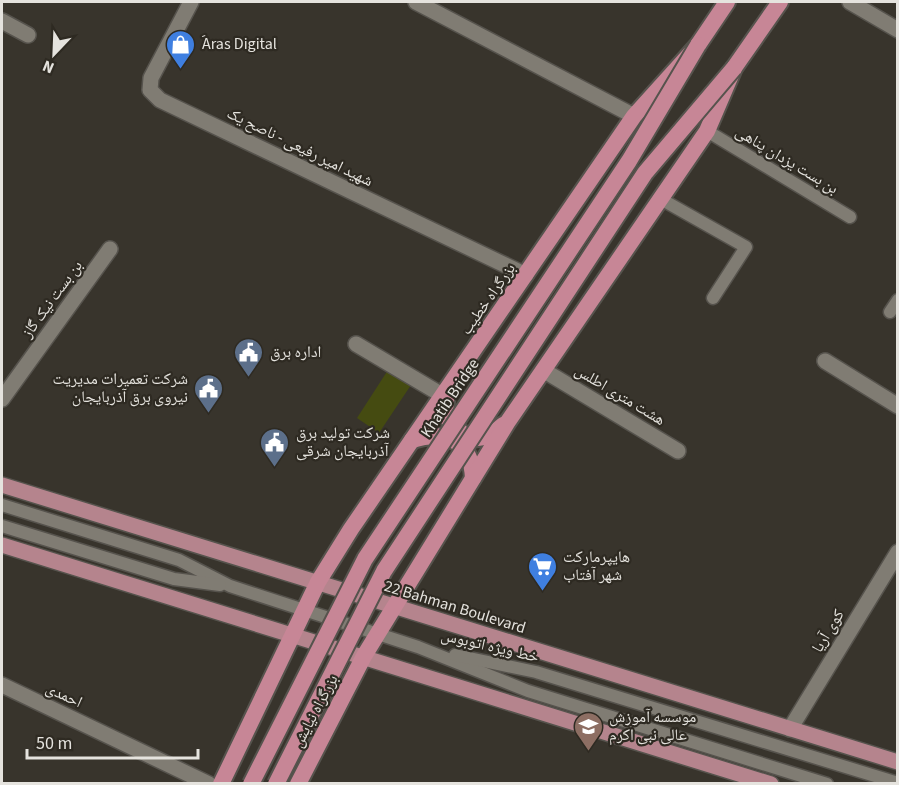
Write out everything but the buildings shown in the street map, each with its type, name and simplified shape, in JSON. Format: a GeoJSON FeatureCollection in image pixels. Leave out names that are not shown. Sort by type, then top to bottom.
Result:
{"type":"FeatureCollection","features":[{"type":"Feature","properties":{"kind":"highway"},"geometry":{"type":"LineString","coordinates":[[698,45],[727,2]]}},
{"type":"Feature","properties":{"kind":"highway"},"geometry":{"type":"LineString","coordinates":[[276,783],[384,571],[645,173],[734,68],[780,2]]}},
{"type":"Feature","properties":{"kind":"highway","name":"بزرگراه خطیب"},"geometry":{"type":"LineString","coordinates":[[292,635],[318,582],[446,389],[634,116],[698,45]]}},
{"type":"Feature","properties":{"kind":"highway","name":"Khatib Bridge"},"geometry":{"type":"LineString","coordinates":[[251,783],[364,559],[629,161],[698,45]]}},
{"type":"Feature","properties":{"kind":"highway"},"geometry":{"type":"LineString","coordinates":[[394,607],[507,423],[707,131],[734,68]]}},
{"type":"Feature","properties":{"kind":"highway"},"geometry":{"type":"LineString","coordinates":[[446,389],[444,406],[453,428],[471,439],[490,436],[507,423]]}},
{"type":"Feature","properties":{"kind":"highway"},"geometry":{"type":"LineString","coordinates":[[411,440],[438,435],[450,438],[468,454],[473,478]]}},
{"type":"Feature","properties":{"kind":"highway","name":"بزرگراه نیایش"},"geometry":{"type":"LineString","coordinates":[[298,783],[364,656],[394,607]]}},
{"type":"Feature","properties":{"kind":"highway"},"geometry":{"type":"LineString","coordinates":[[221,783],[292,635]]}},
{"type":"Feature","properties":{"kind":"main road","name":"22 Bahman Boulevard"},"geometry":{"type":"LineString","coordinates":[[2,485],[897,762]]}},
{"type":"Feature","properties":{"kind":"main road"},"geometry":{"type":"LineString","coordinates":[[2,544],[771,783]]}},
{"type":"Feature","properties":{"kind":"street","name":"شهید امیر رفیعی - ناصح یک"},"geometry":{"type":"LineString","coordinates":[[191,2],[152,78],[150,90],[160,100],[526,275]]}},
{"type":"Feature","properties":{"kind":"street"},"geometry":{"type":"LineString","coordinates":[[416,2],[634,116]]}},
{"type":"Feature","properties":{"kind":"street"},"geometry":{"type":"LineString","coordinates":[[850,2],[897,30]]}},
{"type":"Feature","properties":{"kind":"street"},"geometry":{"type":"LineString","coordinates":[[2,21],[28,35]]}},
{"type":"Feature","properties":{"kind":"street","name":"بن بست نیک گاز"},"geometry":{"type":"LineString","coordinates":[[2,399],[110,249]]}},
{"type":"Feature","properties":{"kind":"street"},"geometry":{"type":"LineString","coordinates":[[356,344],[446,389]]}},
{"type":"Feature","properties":{"kind":"street"},"geometry":{"type":"LineString","coordinates":[[825,361],[897,406]]}},
{"type":"Feature","properties":{"kind":"street","name":"هشت متری اطلس"},"geometry":{"type":"LineString","coordinates":[[543,370],[678,451]]}},
{"type":"Feature","properties":{"kind":"street","name":"کوی آریا"},"geometry":{"type":"LineString","coordinates":[[789,729],[897,552]]}},
{"type":"Feature","properties":{"kind":"street","name":"احمدی"},"geometry":{"type":"LineString","coordinates":[[2,685],[209,783]]}},
{"type":"Feature","properties":{"kind":"lane","name":"بن بست یزدان پناهی"},"geometry":{"type":"LineString","coordinates":[[707,131],[850,217]]}},
{"type":"Feature","properties":{"kind":"lane"},"geometry":{"type":"LineString","coordinates":[[659,198],[747,247],[713,298]]}},
{"type":"Feature","properties":{"kind":"lane"},"geometry":{"type":"LineString","coordinates":[[891,312],[897,300]]}},
{"type":"Feature","properties":{"kind":"lane"},"geometry":{"type":"LineString","coordinates":[[2,505],[178,561],[230,586],[418,646]]}},
{"type":"Feature","properties":{"kind":"lane"},"geometry":{"type":"LineString","coordinates":[[2,526],[174,579],[230,586]]}},
{"type":"Feature","properties":{"kind":"lane","name":"خط ویژه اتوبوس"},"geometry":{"type":"LineString","coordinates":[[418,646],[536,672],[897,783]]}},
{"type":"Feature","properties":{"kind":"lane","name":"خط ویژه اتوبوس"},"geometry":{"type":"LineString","coordinates":[[418,646],[528,691],[827,783]]}},
{"type":"Feature","properties":{"kind":"green space"},"geometry":{"type":"Polygon","coordinates":[[[388,370],[411,385],[379,433],[357,418],[388,370]]]}},
{"type":"Feature","properties":{"kind":"place","name":"َAras Digital"},"geometry":{"type":"Point","coordinates":[181,70]}},
{"type":"Feature","properties":{"kind":"place","name":"اداره برق"},"geometry":{"type":"Point","coordinates":[249,378]}},
{"type":"Feature","properties":{"kind":"place","name":"شرکت تعمیرات مدیریت نیروی برق آذربایجان"},"geometry":{"type":"Point","coordinates":[209,414]}},
{"type":"Feature","properties":{"kind":"place","name":"شرکت تولید برق آذربایجان شرقی"},"geometry":{"type":"Point","coordinates":[275,468]}},
{"type":"Feature","properties":{"kind":"place","name":"هایپرمارکت شهر آفتاب"},"geometry":{"type":"Point","coordinates":[542,592]}},
{"type":"Feature","properties":{"kind":"place","name":"موسسه آموزش عالی نبی اکرم"},"geometry":{"type":"Point","coordinates":[588,752]}}]}
